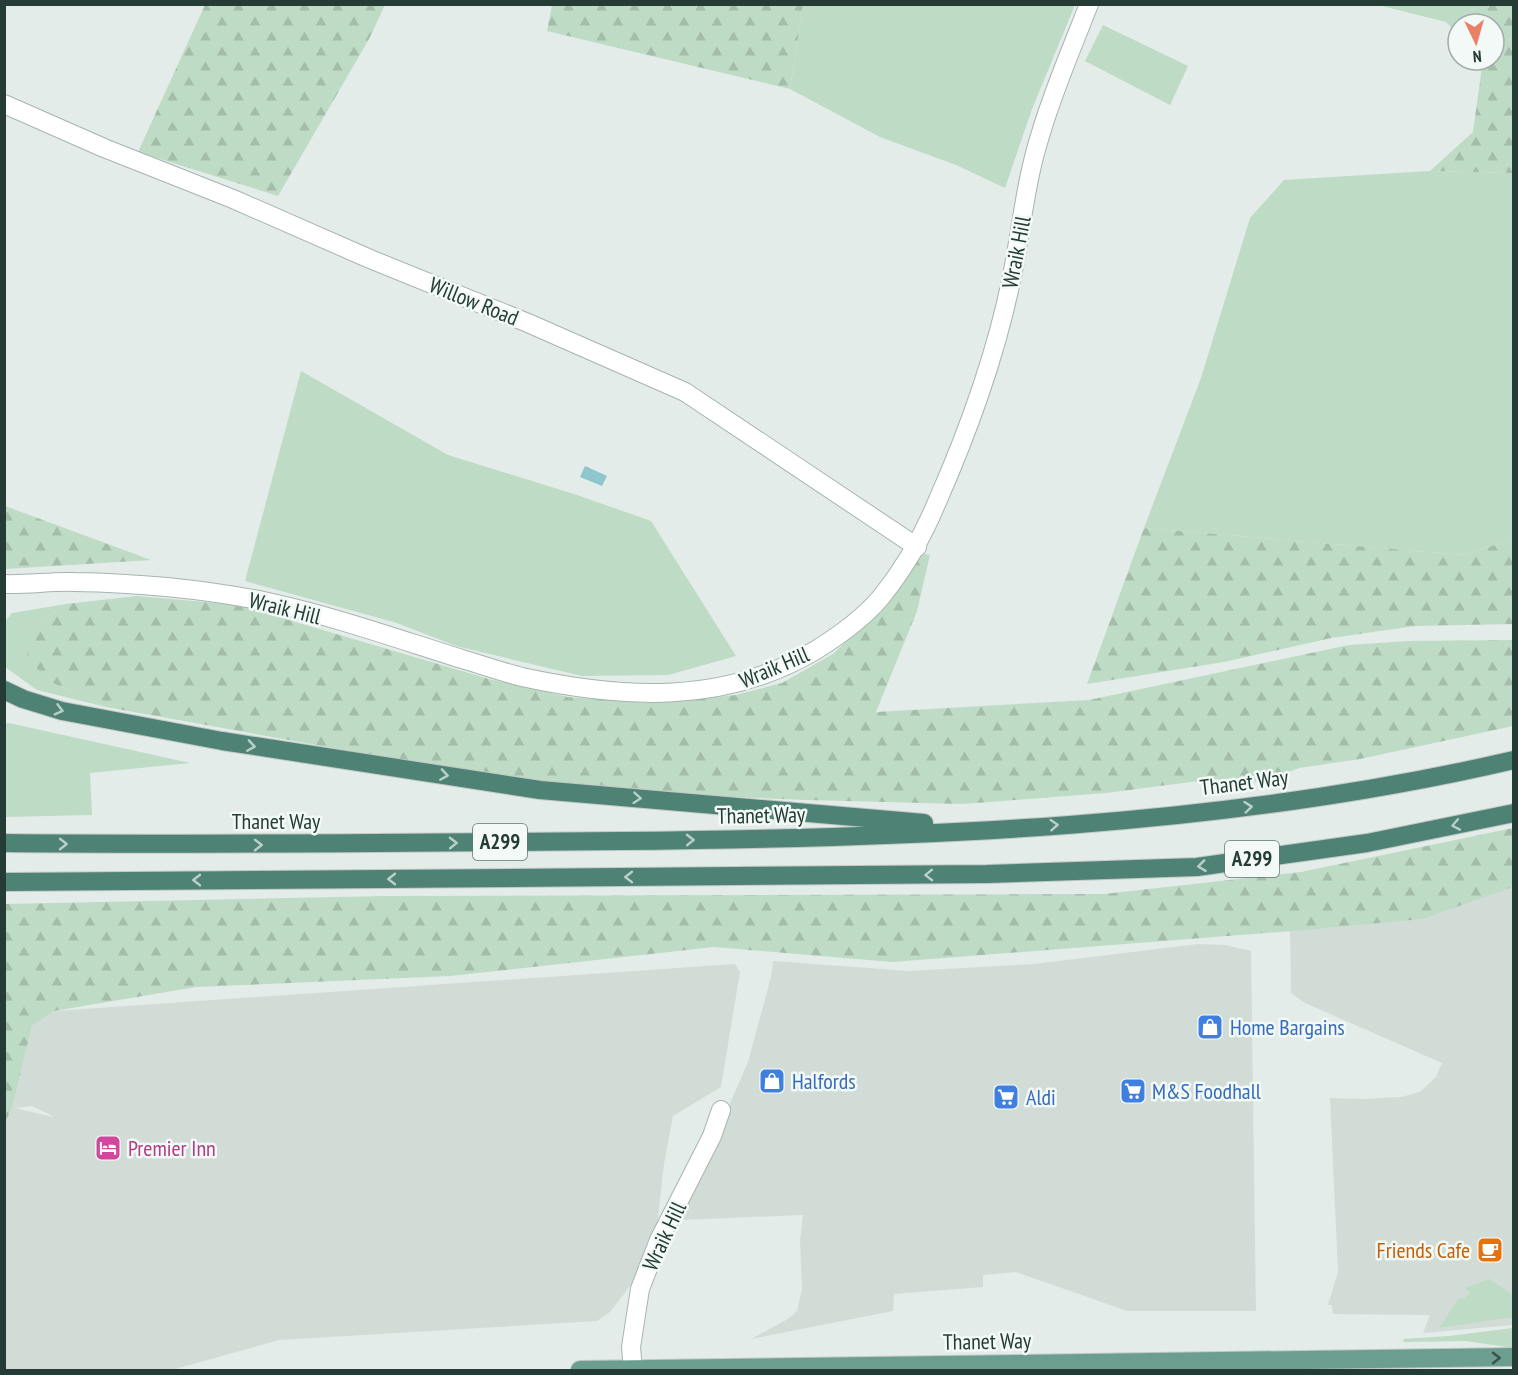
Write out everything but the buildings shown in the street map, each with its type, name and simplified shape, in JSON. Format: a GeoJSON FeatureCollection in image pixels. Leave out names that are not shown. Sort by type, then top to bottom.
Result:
{"type":"FeatureCollection","features":[{"type":"Feature","properties":{"kind":"highway"},"geometry":{"type":"LineString","coordinates":[[4,690],[23,699],[62,711],[211,739],[540,790],[995,830]]}},
{"type":"Feature","properties":{"kind":"highway","name":"Thanet Way"},"geometry":{"type":"LineString","coordinates":[[4,843],[271,845],[786,839],[995,830],[1285,803],[1514,760]]}},
{"type":"Feature","properties":{"kind":"highway","name":"A299"},"geometry":{"type":"LineString","coordinates":[[4,882],[987,874],[1197,867],[1367,843],[1514,813]]}},
{"type":"Feature","properties":{"kind":"main road","name":"Thanet Way"},"geometry":{"type":"LineString","coordinates":[[580,1371],[951,1368],[1395,1358],[1514,1358]]}},
{"type":"Feature","properties":{"kind":"main road","name":"Thanet Way"},"geometry":{"type":"LineString","coordinates":[[1395,1358],[1472,1371]]}},
{"type":"Feature","properties":{"kind":"street","name":"Wraik Hill"},"geometry":{"type":"LineString","coordinates":[[4,584],[80,582],[163,586],[213,592],[282,606],[519,676],[580,688],[630,693],[674,693],[714,689],[745,682],[780,669],[809,654],[856,622],[880,599],[917,546],[938,501],[984,378],[1011,284],[1039,139],[1089,4]]}},
{"type":"Feature","properties":{"kind":"street","name":"Willow Road"},"geometry":{"type":"LineString","coordinates":[[4,104],[104,148],[233,199],[370,259],[528,323],[685,392],[917,546]]}},
{"type":"Feature","properties":{"kind":"street","name":"Wraik Hill"},"geometry":{"type":"LineString","coordinates":[[4,598],[29,585]]}},
{"type":"Feature","properties":{"kind":"street","name":"Wraik Hill"},"geometry":{"type":"LineString","coordinates":[[633,1370],[631,1347],[640,1289],[659,1240],[712,1136],[721,1110]]}},
{"type":"Feature","properties":{"kind":"shaded area"},"geometry":{"type":"Polygon","coordinates":[[[1513,885],[1513,1325],[1423,1333],[1430,1315],[1333,1314],[1332,1305],[1328,1305],[1338,1272],[1330,1098],[1401,1097],[1420,1092],[1436,1077],[1442,1063],[1305,1003],[1291,993],[1290,929],[1513,885]]]}},
{"type":"Feature","properties":{"kind":"shaded area"},"geometry":{"type":"Polygon","coordinates":[[[1198,944],[1225,945],[1251,951],[1256,1311],[1127,1311],[1016,1272],[983,1275],[983,1287],[894,1294],[893,1311],[751,1339],[788,1319],[797,1311],[802,1289],[800,1241],[803,1215],[679,1220],[748,1062],[771,977],[773,961],[909,971],[1034,964],[1198,944]]]}},
{"type":"Feature","properties":{"kind":"shaded area"},"geometry":{"type":"Polygon","coordinates":[[[735,964],[740,972],[721,1087],[673,1116],[664,1164],[654,1252],[610,1312],[597,1321],[279,1340],[172,1370],[5,1370],[5,1122],[12,1108],[32,1026],[54,1011],[735,964]],[[32,1106],[15,1108],[53,1117],[32,1106]]]}},
{"type":"Feature","properties":{"kind":"green space"},"geometry":{"type":"Polygon","coordinates":[[[1483,4],[1468,12],[1446,12],[1446,22],[1378,5],[1483,4]]]}},
{"type":"Feature","properties":{"kind":"green space"},"geometry":{"type":"Polygon","coordinates":[[[205,5],[385,5],[369,39],[278,196],[138,152],[205,5]]]}},
{"type":"Feature","properties":{"kind":"green space"},"geometry":{"type":"Polygon","coordinates":[[[552,5],[803,5],[790,89],[547,31],[552,5]]]}},
{"type":"Feature","properties":{"kind":"green space"},"geometry":{"type":"Polygon","coordinates":[[[803,5],[1075,5],[1032,109],[1005,188],[956,165],[880,137],[790,89],[803,5]]]}},
{"type":"Feature","properties":{"kind":"green space"},"geometry":{"type":"Polygon","coordinates":[[[1483,5],[1513,5],[1513,173],[1430,171],[1473,132],[1481,72],[1506,72],[1506,12],[1468,12],[1483,5]]]}},
{"type":"Feature","properties":{"kind":"green space"},"geometry":{"type":"Polygon","coordinates":[[[1103,25],[1188,66],[1170,105],[1085,61],[1103,25]]]}},
{"type":"Feature","properties":{"kind":"green space"},"geometry":{"type":"Polygon","coordinates":[[[1430,171],[1513,173],[1513,536],[1501,543],[1464,555],[1144,528],[1201,378],[1250,218],[1284,180],[1430,171]]]}},
{"type":"Feature","properties":{"kind":"green space"},"geometry":{"type":"Polygon","coordinates":[[[301,371],[448,455],[577,495],[651,521],[736,656],[668,675],[582,676],[456,646],[397,623],[245,581],[301,371]]]}},
{"type":"Feature","properties":{"kind":"green space"},"geometry":{"type":"Polygon","coordinates":[[[5,506],[151,560],[5,569],[5,506]]]}},
{"type":"Feature","properties":{"kind":"green space"},"geometry":{"type":"Polygon","coordinates":[[[1144,528],[1464,555],[1501,543],[1513,536],[1513,624],[1415,626],[1331,638],[1224,662],[1087,684],[1144,528]]]}},
{"type":"Feature","properties":{"kind":"green space"},"geometry":{"type":"Polygon","coordinates":[[[921,553],[930,555],[917,611],[876,712],[1089,700],[1349,645],[1408,641],[1513,640],[1513,726],[1360,759],[1299,768],[1264,782],[1214,779],[1106,793],[963,804],[706,796],[568,786],[433,766],[106,707],[55,684],[28,661],[26,632],[66,604],[137,596],[238,605],[489,679],[568,697],[648,703],[736,695],[782,683],[833,654],[883,606],[921,553]]]}},
{"type":"Feature","properties":{"kind":"green space"},"geometry":{"type":"Polygon","coordinates":[[[66,604],[26,632],[55,684],[106,707],[37,690],[5,667],[5,622],[12,613],[66,604]]]}},
{"type":"Feature","properties":{"kind":"green space"},"geometry":{"type":"Polygon","coordinates":[[[9,723],[190,763],[90,773],[92,815],[5,817],[4,724],[9,723]]]}},
{"type":"Feature","properties":{"kind":"green space"},"geometry":{"type":"Polygon","coordinates":[[[1513,828],[1513,887],[1422,919],[892,962],[714,947],[450,976],[196,987],[54,1011],[32,1026],[12,1108],[5,1122],[5,904],[386,896],[1104,894],[1301,872],[1513,828]]]}},
{"type":"Feature","properties":{"kind":"green space"},"geometry":{"type":"Polygon","coordinates":[[[1489,1279],[1513,1295],[1513,1317],[1439,1328],[1459,1298],[1464,1300],[1470,1293],[1465,1288],[1489,1279]]]}},
{"type":"Feature","properties":{"kind":"green space"},"geometry":{"type":"Polygon","coordinates":[[[1513,1328],[1513,1348],[1466,1341],[1403,1342],[1404,1339],[1513,1328]]]}},
{"type":"Feature","properties":{"kind":"water"},"geometry":{"type":"Polygon","coordinates":[[[585,466],[607,476],[602,486],[580,477],[585,466]]]}},
{"type":"Feature","properties":{"kind":"place","name":"Home Bargains"},"geometry":{"type":"Point","coordinates":[1210,1027]}},
{"type":"Feature","properties":{"kind":"place","name":"Halfords"},"geometry":{"type":"Point","coordinates":[772,1081]}},
{"type":"Feature","properties":{"kind":"place","name":"M&S Foodhall"},"geometry":{"type":"Point","coordinates":[1133,1091]}},
{"type":"Feature","properties":{"kind":"place","name":"Aldi"},"geometry":{"type":"Point","coordinates":[1006,1097]}},
{"type":"Feature","properties":{"kind":"place","name":"Premier Inn"},"geometry":{"type":"Point","coordinates":[108,1148]}},
{"type":"Feature","properties":{"kind":"place","name":"Friends Cafe"},"geometry":{"type":"Point","coordinates":[1490,1250]}}]}
